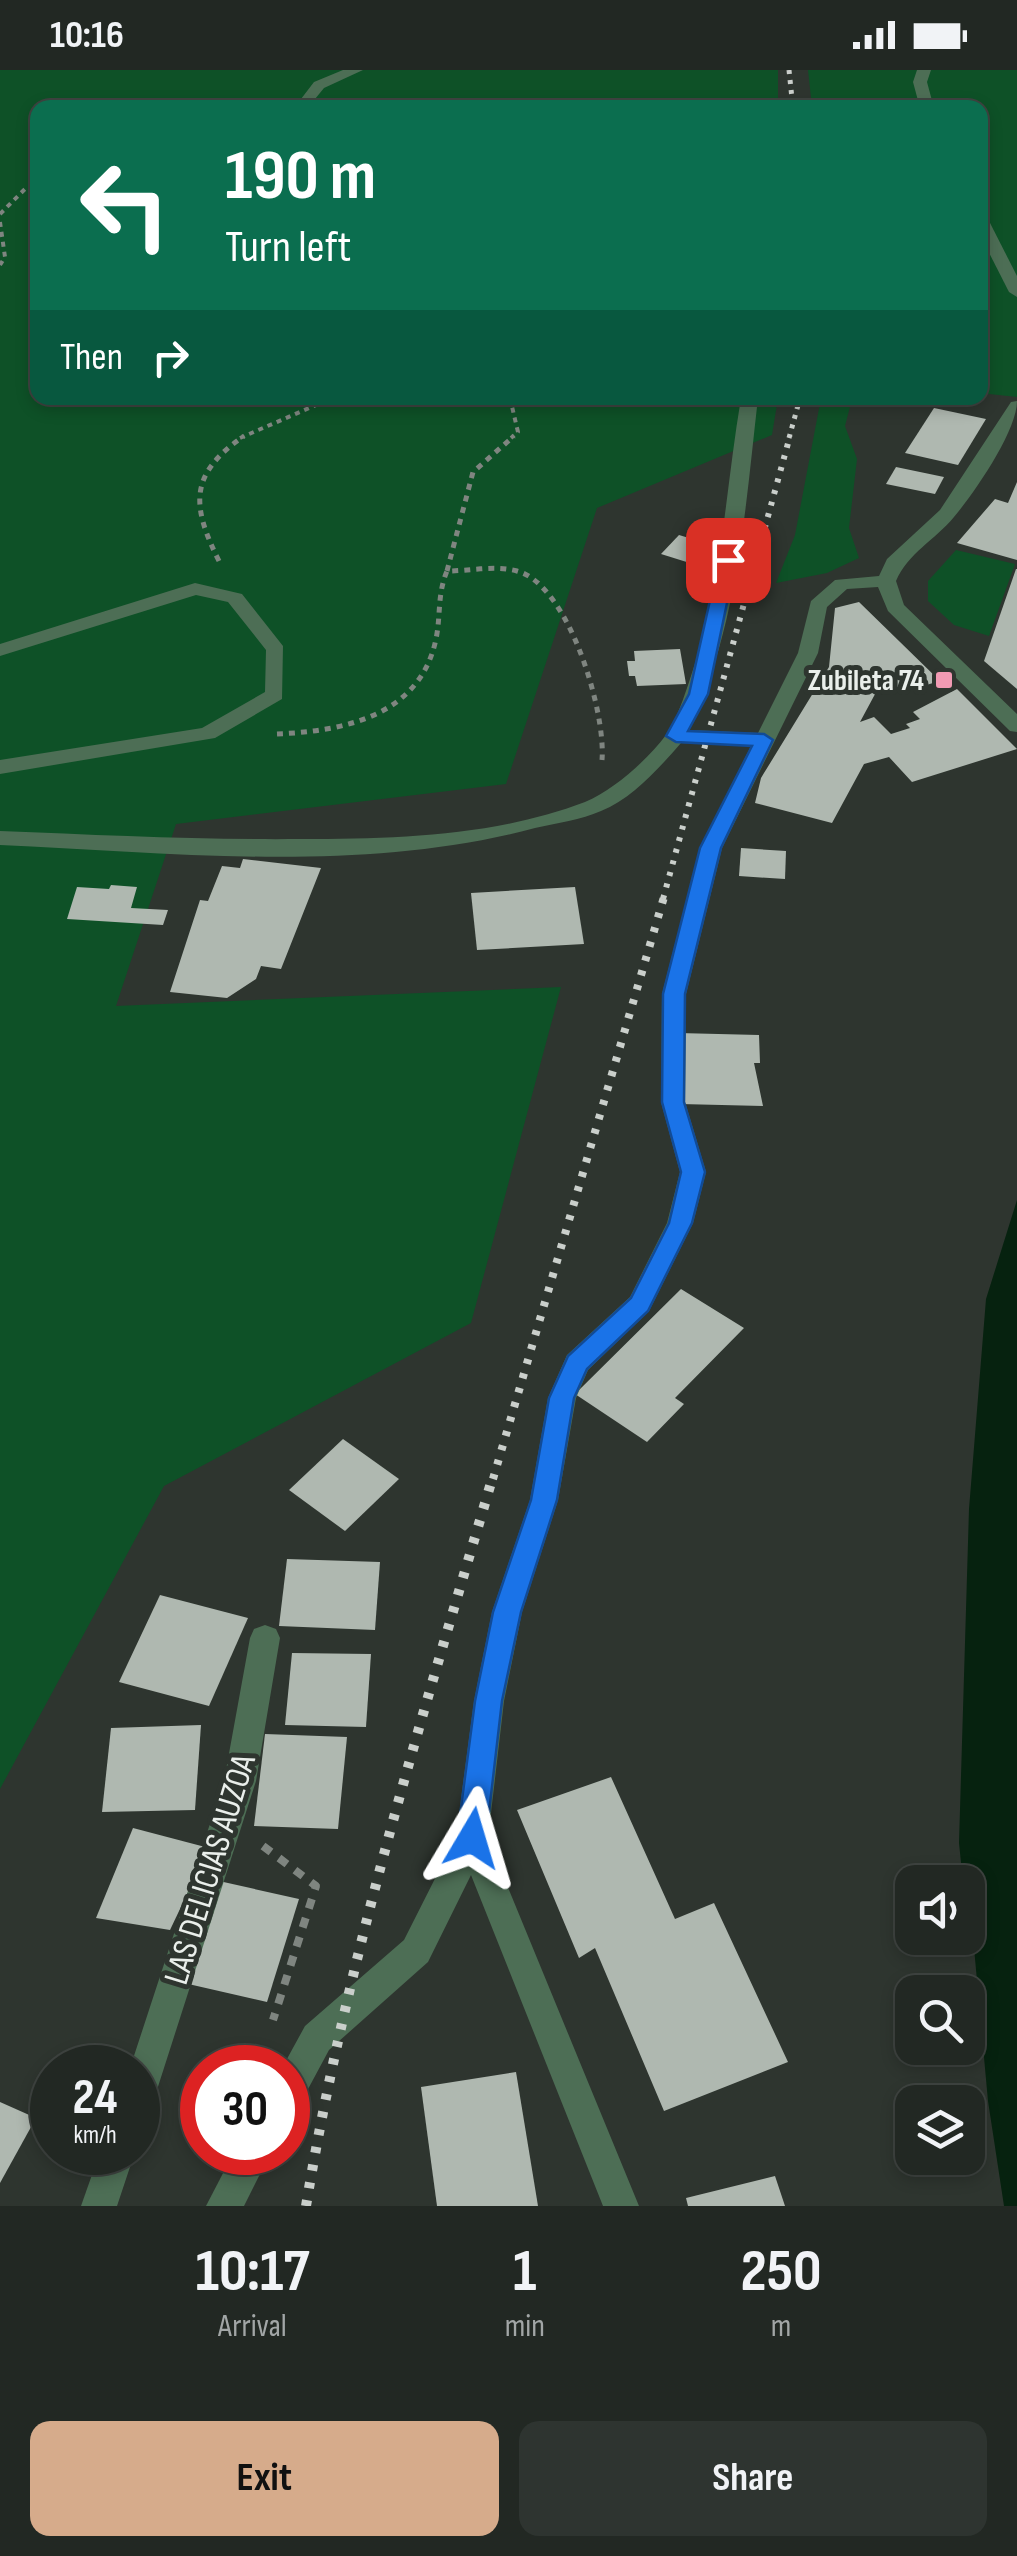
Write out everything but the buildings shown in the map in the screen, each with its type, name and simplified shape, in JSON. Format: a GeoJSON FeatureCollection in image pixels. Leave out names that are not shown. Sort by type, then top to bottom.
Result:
{"type":"FeatureCollection","features":[{"type":"Feature","properties":{"kind":"street"},"geometry":{"type":"LineString","coordinates":[[308,100],[319,85],[356,70]]}},
{"type":"Feature","properties":{"kind":"street"},"geometry":{"type":"LineString","coordinates":[[924,70],[920,82],[925,100]]}},
{"type":"Feature","properties":{"kind":"street"},"geometry":{"type":"LineString","coordinates":[[988,235],[1017,292]]}},
{"type":"Feature","properties":{"kind":"street"},"geometry":{"type":"LineString","coordinates":[[0,838],[199,847],[386,846],[472,838],[595,806],[640,775],[676,736],[699,694],[728,560],[748,405]]}},
{"type":"Feature","properties":{"kind":"street"},"geometry":{"type":"LineString","coordinates":[[1017,406],[947,514],[894,563],[886,580],[896,607],[1017,726]]}},
{"type":"Feature","properties":{"kind":"street"},"geometry":{"type":"LineString","coordinates":[[310,2051],[317,2038],[416,1951],[472,1838],[488,1701],[507,1612],[544,1500],[562,1398],[577,1363],[640,1304],[680,1223],[693,1172],[673,1102],[674,994],[710,848],[808,652],[818,604],[842,584],[886,580]]}},
{"type":"Feature","properties":{"kind":"street"},"geometry":{"type":"LineString","coordinates":[[0,650],[194,589],[235,598],[276,650],[275,695],[208,733],[0,767]]}},
{"type":"Feature","properties":{"kind":"street"},"geometry":{"type":"LineString","coordinates":[[676,736],[764,740]]}},
{"type":"Feature","properties":{"kind":"street","name":"LAS DELICIAS AUZOA"},"geometry":{"type":"LineString","coordinates":[[155,2045],[240,1781],[265,1638]]}},
{"type":"Feature","properties":{"kind":"street"},"geometry":{"type":"LineString","coordinates":[[472,1838],[621,2206]]}},
{"type":"Feature","properties":{"kind":"street"},"geometry":{"type":"LineString","coordinates":[[99,2206],[110,2175]]}},
{"type":"Feature","properties":{"kind":"street"},"geometry":{"type":"LineString","coordinates":[[224,2206],[241,2175]]}},
{"type":"Feature","properties":{"kind":"path"},"geometry":{"type":"LineString","coordinates":[[0,214],[30,187]]}},
{"type":"Feature","properties":{"kind":"path"},"geometry":{"type":"LineString","coordinates":[[0,222],[6,257],[0,265]]}},
{"type":"Feature","properties":{"kind":"path"},"geometry":{"type":"LineString","coordinates":[[235,598],[197,514],[201,482],[215,456],[241,436],[315,405]]}},
{"type":"Feature","properties":{"kind":"path"},"geometry":{"type":"LineString","coordinates":[[219,727],[263,734],[315,733],[384,716],[419,681],[436,640],[434,600],[448,571],[473,472],[518,432],[512,405]]}},
{"type":"Feature","properties":{"kind":"path"},"geometry":{"type":"LineString","coordinates":[[448,571],[522,572],[549,594],[577,638],[603,748],[595,806]]}},
{"type":"Feature","properties":{"kind":"path"},"geometry":{"type":"LineString","coordinates":[[230,1814],[265,1848],[316,1886],[268,2039]]}},
{"type":"Feature","properties":{"kind":"green space"},"geometry":{"type":"Polygon","coordinates":[[[0,70],[778,70],[778,100],[30,100],[30,405],[777,405],[772,435],[597,508],[506,784],[176,824],[116,1006],[561,987],[471,1323],[164,1486],[0,1789],[0,70]]]}},
{"type":"Feature","properties":{"kind":"green space"},"geometry":{"type":"Polygon","coordinates":[[[808,70],[1017,70],[1017,397],[988,394],[988,100],[811,100],[808,70]]]}},
{"type":"Feature","properties":{"kind":"green space"},"geometry":{"type":"Polygon","coordinates":[[[820,405],[850,405],[845,426],[857,459],[849,528],[859,558],[827,573],[776,583],[795,535],[820,405]]]}},
{"type":"Feature","properties":{"kind":"green space"},"geometry":{"type":"Polygon","coordinates":[[[956,550],[1015,564],[989,636],[954,625],[928,601],[928,581],[956,550]]]}},
{"type":"Feature","properties":{"kind":"shaded area"},"geometry":{"type":"Polygon","coordinates":[[[1017,1200],[1017,2206],[1004,2206],[988,2101],[985,1975],[976,1975],[975,1955],[985,1955],[985,1865],[961,1865],[959,1843],[969,1509],[986,1299],[1017,1200]]]}},
{"type":"Feature","properties":{"kind":"railway"},"geometry":{"type":"LineString","coordinates":[[789,70],[792,100]]}},
{"type":"Feature","properties":{"kind":"railway"},"geometry":{"type":"LineString","coordinates":[[789,438],[798,405]]}},
{"type":"Feature","properties":{"kind":"railway"},"geometry":{"type":"LineString","coordinates":[[663,899],[790,436]]}},
{"type":"Feature","properties":{"kind":"railway"},"geometry":{"type":"LineString","coordinates":[[493,1479],[664,897]]}},
{"type":"Feature","properties":{"kind":"railway"},"geometry":{"type":"LineString","coordinates":[[306,2206],[364,1929],[493,1476]]}},
{"type":"Feature","properties":{"kind":"place","name":"Zubileta 74"},"geometry":{"type":"Point","coordinates":[944,680]}},
{"type":"Feature","properties":{"kind":"route"},"geometry":{"type":"LineString","coordinates":[[472,1838],[488,1701],[507,1612],[544,1500],[562,1398],[577,1363],[640,1304],[680,1223],[693,1172],[673,1102],[674,994],[710,848],[764,740],[676,736],[699,694],[728,560]]}}]}
